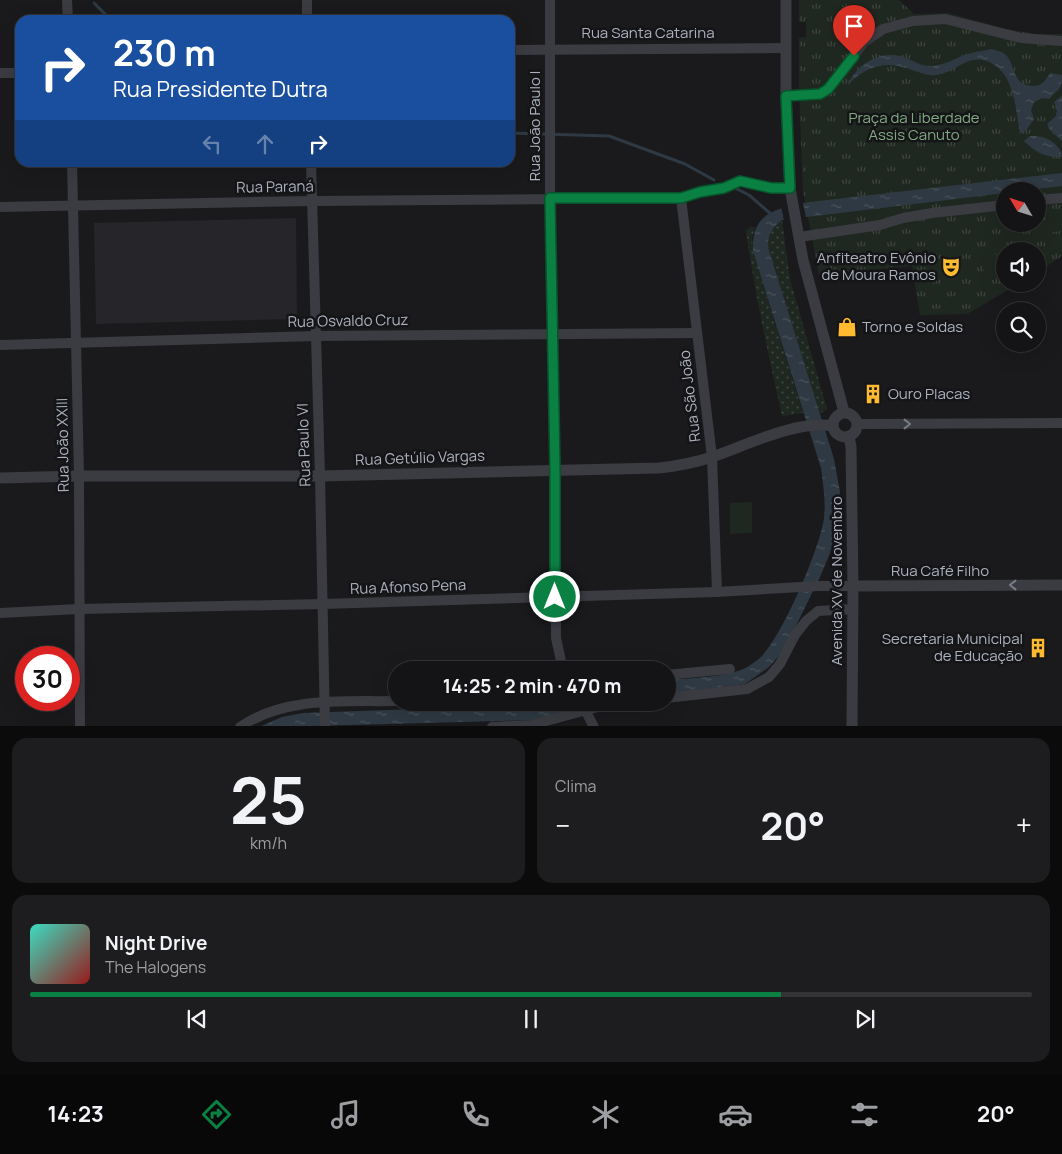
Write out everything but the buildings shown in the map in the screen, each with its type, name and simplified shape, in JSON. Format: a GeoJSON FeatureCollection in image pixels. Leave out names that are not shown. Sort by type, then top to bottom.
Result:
{"type":"FeatureCollection","features":[{"type":"Feature","properties":{"kind":"street"},"geometry":{"type":"LineString","coordinates":[[67,0],[68,15]]}},
{"type":"Feature","properties":{"kind":"street"},"geometry":{"type":"LineString","coordinates":[[307,0],[307,15]]}},
{"type":"Feature","properties":{"kind":"street","name":"Rua João Paulo I"},"geometry":{"type":"LineString","coordinates":[[550,0],[550,198],[555,469],[555,597],[556,638],[561,661]]}},
{"type":"Feature","properties":{"kind":"street"},"geometry":{"type":"LineString","coordinates":[[786,0],[786,96],[792,205],[822,334],[844,412]]}},
{"type":"Feature","properties":{"kind":"street"},"geometry":{"type":"LineString","coordinates":[[786,96],[820,94],[828,89],[864,42],[883,29],[913,21],[945,19],[1021,38],[1062,41]]}},
{"type":"Feature","properties":{"kind":"street","name":"Rua Santa Catarina"},"geometry":{"type":"LineString","coordinates":[[515,50],[786,48]]}},
{"type":"Feature","properties":{"kind":"street"},"geometry":{"type":"LineString","coordinates":[[0,73],[15,74]]}},
{"type":"Feature","properties":{"kind":"street","name":"Rua João XXIII"},"geometry":{"type":"LineString","coordinates":[[72,167],[79,476],[80,726]]}},
{"type":"Feature","properties":{"kind":"street","name":"Rua Paulo VI"},"geometry":{"type":"LineString","coordinates":[[311,167],[325,726]]}},
{"type":"Feature","properties":{"kind":"street","name":"Rua Paraná"},"geometry":{"type":"LineString","coordinates":[[0,207],[312,201],[681,198],[700,192],[724,188],[740,181],[771,188],[790,188]]}},
{"type":"Feature","properties":{"kind":"street","name":"Rua São João"},"geometry":{"type":"LineString","coordinates":[[681,198],[712,457],[717,592]]}},
{"type":"Feature","properties":{"kind":"street"},"geometry":{"type":"LineString","coordinates":[[1046,199],[1062,198]]}},
{"type":"Feature","properties":{"kind":"street"},"geometry":{"type":"LineString","coordinates":[[799,237],[880,225],[903,218],[932,213],[996,205]]}},
{"type":"Feature","properties":{"kind":"street","name":"Rua Osvaldo Cruz"},"geometry":{"type":"LineString","coordinates":[[0,344],[316,336],[697,333]]}},
{"type":"Feature","properties":{"kind":"street"},"geometry":{"type":"LineString","coordinates":[[844,412],[855,416],[858,424],[856,431],[849,436],[843,437],[837,434],[829,425],[836,416],[844,412]]}},
{"type":"Feature","properties":{"kind":"street"},"geometry":{"type":"LineString","coordinates":[[858,424],[1062,424]]}},
{"type":"Feature","properties":{"kind":"street","name":"Rua Getúlio Vargas"},"geometry":{"type":"LineString","coordinates":[[0,478],[79,476],[320,476],[659,468],[688,464],[762,438],[806,426],[829,425]]}},
{"type":"Feature","properties":{"kind":"street","name":"Avenida XV de Novembro"},"geometry":{"type":"LineString","coordinates":[[849,436],[851,447],[853,586],[852,726]]}},
{"type":"Feature","properties":{"kind":"street","name":"Rua Café Filho"},"geometry":{"type":"LineString","coordinates":[[818,586],[1062,585]]}},
{"type":"Feature","properties":{"kind":"street","name":"Rua Afonso Pena"},"geometry":{"type":"LineString","coordinates":[[0,613],[79,609],[323,604],[717,592],[818,586]]}},
{"type":"Feature","properties":{"kind":"street"},"geometry":{"type":"LineString","coordinates":[[676,697],[747,688],[769,678],[780,664],[806,621],[818,611],[853,609]]}},
{"type":"Feature","properties":{"kind":"street"},"geometry":{"type":"LineString","coordinates":[[676,674],[730,669]]}},
{"type":"Feature","properties":{"kind":"street"},"geometry":{"type":"LineString","coordinates":[[240,726],[254,718],[301,705],[324,707],[388,702]]}},
{"type":"Feature","properties":{"kind":"street"},"geometry":{"type":"LineString","coordinates":[[492,726],[531,725],[569,711]]}},
{"type":"Feature","properties":{"kind":"street"},"geometry":{"type":"LineString","coordinates":[[586,711],[594,726]]}},
{"type":"Feature","properties":{"kind":"shaded area"},"geometry":{"type":"Polygon","coordinates":[[[296,218],[297,319],[96,324],[94,223],[296,218]]]}},
{"type":"Feature","properties":{"kind":"green space","name":"Praça da Liberdade Assis Canuto"},"geometry":{"type":"Polygon","coordinates":[[[799,0],[899,0],[914,14],[948,13],[1005,29],[1035,34],[1062,34],[1062,256],[1046,267],[1046,242],[996,242],[996,292],[1004,292],[967,314],[920,315],[912,266],[819,275],[803,191],[799,38],[806,37],[806,22],[799,22],[799,0]]]}},
{"type":"Feature","properties":{"kind":"green space"},"geometry":{"type":"Polygon","coordinates":[[[1062,218],[1062,231],[1045,233],[1046,220],[1062,218]]]}},
{"type":"Feature","properties":{"kind":"green space"},"geometry":{"type":"Polygon","coordinates":[[[782,220],[790,279],[827,409],[820,414],[768,247],[771,232],[782,220]]]}},
{"type":"Feature","properties":{"kind":"green space"},"geometry":{"type":"Polygon","coordinates":[[[751,226],[755,228],[752,238],[753,251],[803,413],[782,416],[762,324],[746,231],[751,226]]]}},
{"type":"Feature","properties":{"kind":"green space"},"geometry":{"type":"Polygon","coordinates":[[[996,255],[996,276],[985,278],[982,257],[996,255]]]}},
{"type":"Feature","properties":{"kind":"green space"},"geometry":{"type":"Polygon","coordinates":[[[752,502],[752,533],[730,534],[730,503],[752,502]]]}},
{"type":"Feature","properties":{"kind":"water"},"geometry":{"type":"Polygon","coordinates":[[[992,49],[1006,55],[1018,79],[1026,85],[1035,86],[1041,84],[1050,73],[1062,75],[1060,87],[1049,99],[1042,98],[1034,102],[1031,110],[1034,119],[1027,129],[1020,134],[1016,105],[1006,77],[993,64],[985,60],[970,61],[936,75],[925,74],[898,66],[882,65],[860,74],[848,85],[856,71],[862,66],[869,61],[884,56],[900,56],[920,64],[933,66],[962,56],[992,49]]]}},
{"type":"Feature","properties":{"kind":"water"},"geometry":{"type":"Polygon","coordinates":[[[1062,96],[1062,141],[1050,130],[1047,124],[1056,116],[1057,108],[1054,102],[1062,96]]]}},
{"type":"Feature","properties":{"kind":"water"},"geometry":{"type":"Polygon","coordinates":[[[1030,136],[1050,140],[1058,147],[1062,157],[1046,155],[1032,148],[1024,141],[1030,136]]]}},
{"type":"Feature","properties":{"kind":"water"},"geometry":{"type":"Polygon","coordinates":[[[1062,173],[1062,186],[1046,188],[1046,182],[996,182],[996,194],[782,220],[773,229],[768,247],[834,459],[840,492],[837,524],[830,553],[820,577],[784,650],[769,667],[745,684],[676,693],[676,679],[731,673],[749,666],[761,657],[770,646],[790,611],[816,549],[821,532],[824,518],[824,499],[821,468],[753,251],[757,227],[762,220],[777,210],[810,202],[1062,173]]]}},
{"type":"Feature","properties":{"kind":"water"},"geometry":{"type":"Polygon","coordinates":[[[388,710],[565,711],[535,720],[261,726],[282,717],[303,713],[388,710]]]}},
{"type":"Feature","properties":{"kind":"pier"},"geometry":{"type":"Polygon","coordinates":[[[803,203],[806,218],[784,221],[781,206],[803,203]]]}},
{"type":"Feature","properties":{"kind":"waterway"},"geometry":{"type":"LineString","coordinates":[[94,3],[106,15]]}},
{"type":"Feature","properties":{"kind":"waterway"},"geometry":{"type":"LineString","coordinates":[[515,133],[609,136],[685,164],[714,180]]}},
{"type":"Feature","properties":{"kind":"waterway"},"geometry":{"type":"LineString","coordinates":[[737,189],[749,195],[772,215]]}},
{"type":"Feature","properties":{"kind":"place","name":"Anfiteatro Evônio de Moura Ramos"},"geometry":{"type":"Point","coordinates":[951,267]}},
{"type":"Feature","properties":{"kind":"place","name":"Torno e Soldas"},"geometry":{"type":"Point","coordinates":[847,327]}},
{"type":"Feature","properties":{"kind":"place","name":"Ouro Placas"},"geometry":{"type":"Point","coordinates":[873,394]}},
{"type":"Feature","properties":{"kind":"place","name":"Secretaria Municipal de Educação"},"geometry":{"type":"Point","coordinates":[1038,648]}},
{"type":"Feature","properties":{"kind":"route"},"geometry":{"type":"LineString","coordinates":[[555,597],[555,469],[550,198],[681,198],[700,192],[724,188],[740,181],[771,188],[790,188],[786,96],[820,94],[828,89],[854,56]]}}]}
